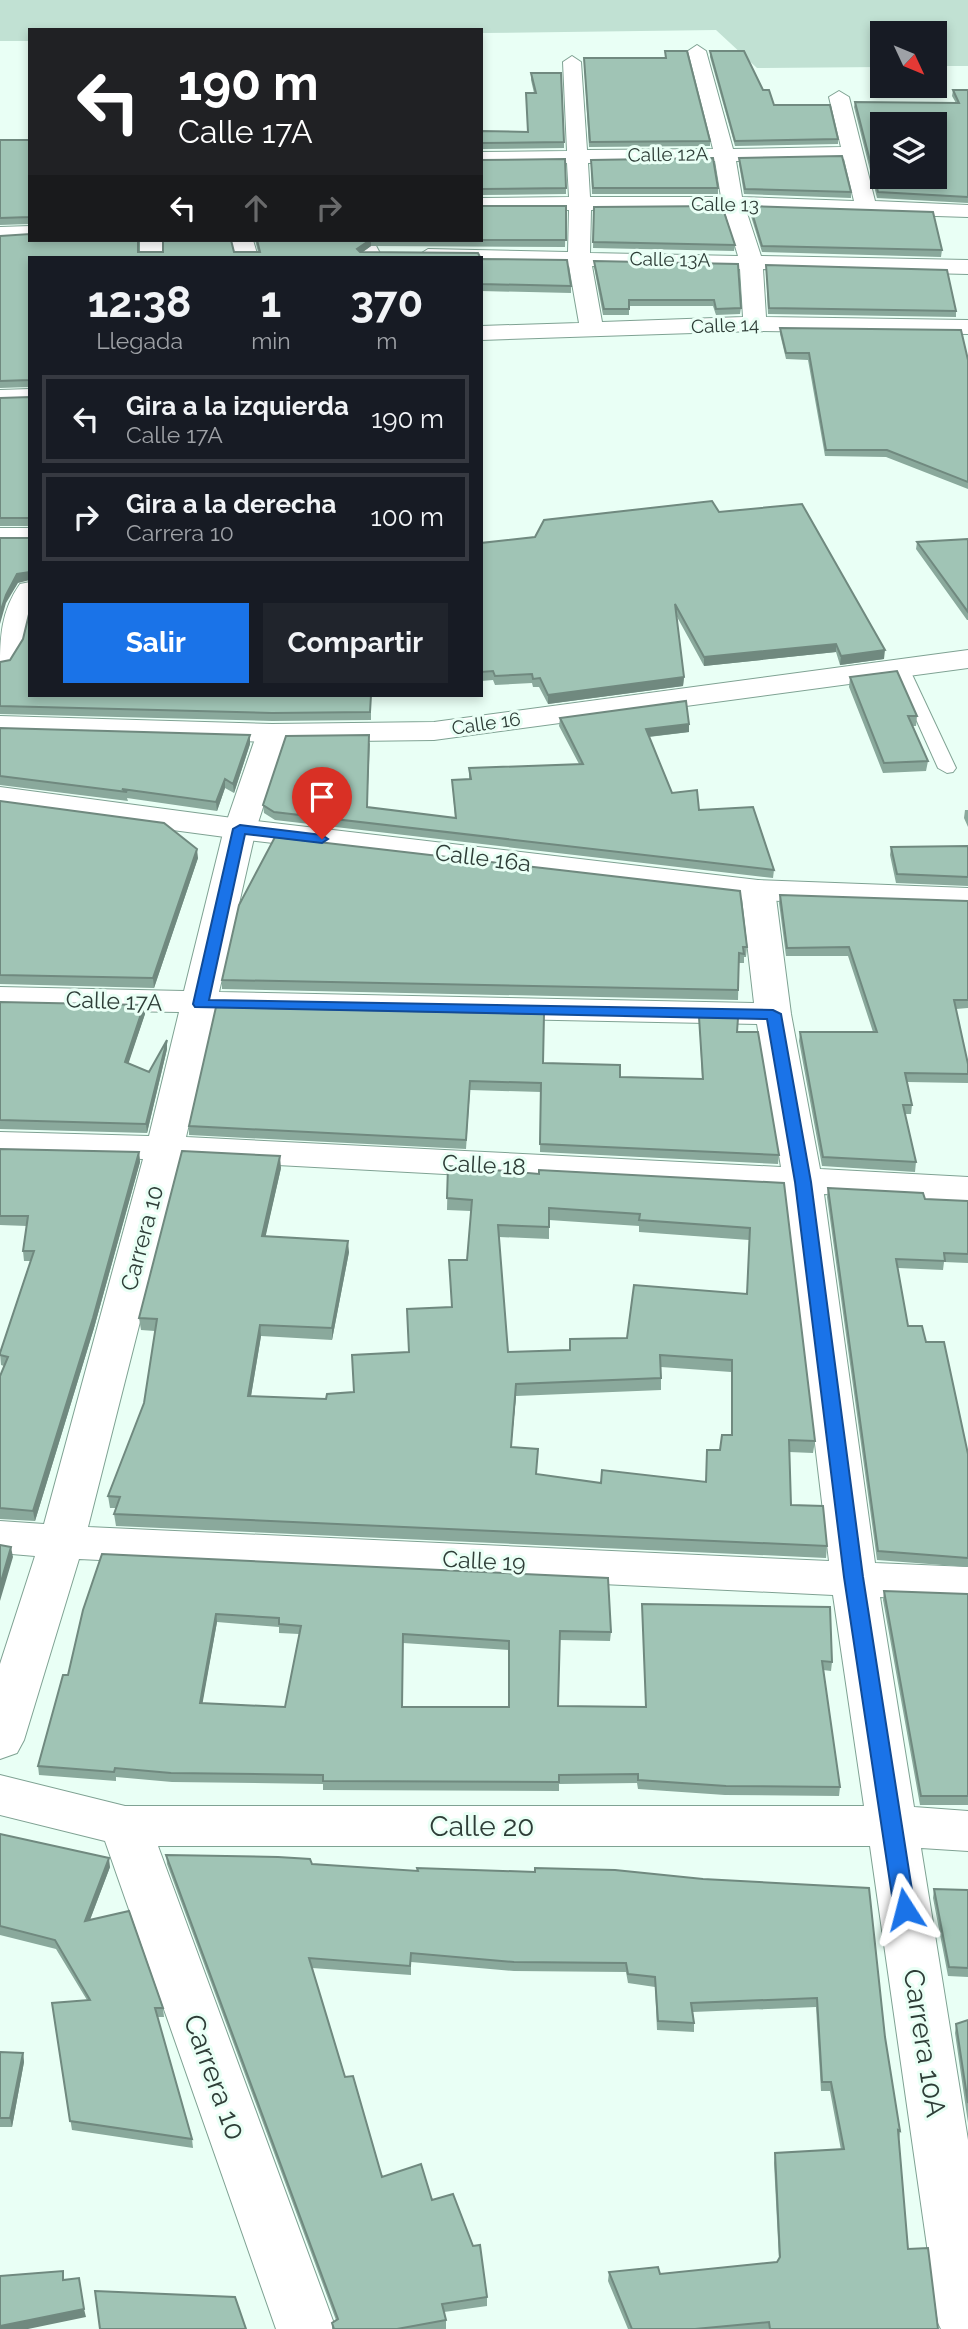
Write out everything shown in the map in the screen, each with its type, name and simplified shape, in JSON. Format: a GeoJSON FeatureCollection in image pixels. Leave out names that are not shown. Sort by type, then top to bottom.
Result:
{"type":"FeatureCollection","features":[{"type":"Feature","properties":{"kind":"street"},"geometry":{"type":"LineString","coordinates":[[697,51],[724,153],[733,203],[751,261],[755,324]]}},
{"type":"Feature","properties":{"kind":"street"},"geometry":{"type":"LineString","coordinates":[[572,62],[580,203],[579,257],[592,330]]}},
{"type":"Feature","properties":{"kind":"street"},"geometry":{"type":"LineString","coordinates":[[839,97],[866,208]]}},
{"type":"Feature","properties":{"kind":"street","name":"Calle 12A"},"geometry":{"type":"LineString","coordinates":[[483,158],[854,153]]}},
{"type":"Feature","properties":{"kind":"street","name":"Calle 13"},"geometry":{"type":"LineString","coordinates":[[483,204],[733,203],[968,211]]}},
{"type":"Feature","properties":{"kind":"street"},"geometry":{"type":"LineString","coordinates":[[0,234],[28,232]]}},
{"type":"Feature","properties":{"kind":"street","name":"Calle 13A"},"geometry":{"type":"LineString","coordinates":[[368,251],[968,267]]}},
{"type":"Feature","properties":{"kind":"street","name":"Calle 14"},"geometry":{"type":"LineString","coordinates":[[483,333],[755,324],[968,327]]}},
{"type":"Feature","properties":{"kind":"street"},"geometry":{"type":"LineString","coordinates":[[0,397],[28,396]]}},
{"type":"Feature","properties":{"kind":"street"},"geometry":{"type":"LineString","coordinates":[[0,536],[28,536]]}},
{"type":"Feature","properties":{"kind":"street"},"geometry":{"type":"LineString","coordinates":[[0,660],[9,619],[28,593]]}},
{"type":"Feature","properties":{"kind":"street","name":"Calle 16"},"geometry":{"type":"LineString","coordinates":[[0,725],[271,733],[434,731],[968,659]]}},
{"type":"Feature","properties":{"kind":"street","name":"Carrera 10"},"geometry":{"type":"LineString","coordinates":[[0,1740],[62,1542],[165,1148],[240,829],[271,733]]}},
{"type":"Feature","properties":{"kind":"street","name":"Calle 16a"},"geometry":{"type":"LineString","coordinates":[[0,797],[240,829],[758,890],[968,898]]}},
{"type":"Feature","properties":{"kind":"street","name":"Carrera 10A"},"geometry":{"type":"LineString","coordinates":[[758,890],[773,1014],[803,1182],[854,1577],[968,2323]]}},
{"type":"Feature","properties":{"kind":"street","name":"Calle 17A"},"geometry":{"type":"LineString","coordinates":[[0,998],[773,1014]]}},
{"type":"Feature","properties":{"kind":"street","name":"Calle 18"},"geometry":{"type":"LineString","coordinates":[[0,1144],[165,1148],[968,1189]]}},
{"type":"Feature","properties":{"kind":"street","name":"Calle 19"},"geometry":{"type":"LineString","coordinates":[[0,1537],[968,1584]]}},
{"type":"Feature","properties":{"kind":"street","name":"Calle 20"},"geometry":{"type":"LineString","coordinates":[[0,1795],[125,1826],[892,1826],[968,1831]]}},
{"type":"Feature","properties":{"kind":"street","name":"Carrera 10"},"geometry":{"type":"LineString","coordinates":[[125,1826],[306,2329]]}},
{"type":"Feature","properties":{"kind":"lane"},"geometry":{"type":"LineString","coordinates":[[901,668],[947,768]]}},
{"type":"Feature","properties":{"kind":"green space"},"geometry":{"type":"Polygon","coordinates":[[[0,0],[968,0],[968,66],[947,66],[947,21],[870,21],[870,67],[757,68],[716,30],[483,33],[483,28],[28,28],[28,41],[0,41],[0,0]]]}},
{"type":"Feature","properties":{"kind":"building"},"geometry":{"type":"Polygon","coordinates":[[[665,51],[687,51],[710,141],[590,142],[584,58],[666,58],[665,51]]]}},
{"type":"Feature","properties":{"kind":"building"},"geometry":{"type":"Polygon","coordinates":[[[710,51],[744,51],[763,90],[769,90],[774,105],[830,105],[838,139],[735,141],[710,51]]]}},
{"type":"Feature","properties":{"kind":"building"},"geometry":{"type":"Polygon","coordinates":[[[531,73],[561,73],[564,142],[483,143],[483,131],[528,132],[526,93],[536,93],[531,73]]]}},
{"type":"Feature","properties":{"kind":"building"},"geometry":{"type":"Polygon","coordinates":[[[953,90],[968,90],[968,197],[878,192],[877,189],[947,189],[947,112],[870,112],[870,161],[855,102],[959,103],[953,90]]]}},
{"type":"Feature","properties":{"kind":"building"},"geometry":{"type":"Polygon","coordinates":[[[0,140],[28,140],[28,217],[0,218],[0,140]]]}},
{"type":"Feature","properties":{"kind":"building"},"geometry":{"type":"Polygon","coordinates":[[[842,156],[851,192],[745,189],[739,158],[842,156]]]}},
{"type":"Feature","properties":{"kind":"building"},"geometry":{"type":"Polygon","coordinates":[[[713,158],[718,188],[593,188],[591,160],[713,158]]]}},
{"type":"Feature","properties":{"kind":"building"},"geometry":{"type":"Polygon","coordinates":[[[565,159],[566,188],[483,189],[483,160],[565,159]]]}},
{"type":"Feature","properties":{"kind":"building"},"geometry":{"type":"Polygon","coordinates":[[[483,206],[566,206],[566,240],[483,240],[483,206]]]}},
{"type":"Feature","properties":{"kind":"building"},"geometry":{"type":"Polygon","coordinates":[[[722,206],[735,245],[593,242],[594,207],[722,206]]]}},
{"type":"Feature","properties":{"kind":"building"},"geometry":{"type":"Polygon","coordinates":[[[750,206],[933,212],[942,250],[762,246],[750,206]]]}},
{"type":"Feature","properties":{"kind":"building"},"geometry":{"type":"Polygon","coordinates":[[[28,234],[28,242],[138,242],[138,252],[163,252],[163,242],[232,242],[234,252],[260,252],[258,242],[367,242],[357,249],[360,252],[478,253],[480,256],[28,256],[28,380],[0,381],[0,236],[28,234]]]}},
{"type":"Feature","properties":{"kind":"building"},"geometry":{"type":"Polygon","coordinates":[[[483,259],[567,260],[571,286],[483,284],[483,259]]]}},
{"type":"Feature","properties":{"kind":"building"},"geometry":{"type":"Polygon","coordinates":[[[594,261],[738,264],[741,308],[716,309],[714,300],[629,300],[629,309],[604,309],[594,261]]]}},
{"type":"Feature","properties":{"kind":"building"},"geometry":{"type":"Polygon","coordinates":[[[766,265],[947,270],[956,311],[769,308],[766,265]]]}},
{"type":"Feature","properties":{"kind":"building"},"geometry":{"type":"Polygon","coordinates":[[[780,328],[961,330],[968,360],[968,482],[887,450],[826,450],[809,353],[786,353],[780,328]]]}},
{"type":"Feature","properties":{"kind":"building"},"geometry":{"type":"Polygon","coordinates":[[[28,397],[28,518],[0,518],[0,398],[28,397]]]}},
{"type":"Feature","properties":{"kind":"building"},"geometry":{"type":"Polygon","coordinates":[[[712,501],[719,512],[802,504],[885,650],[841,656],[836,644],[704,657],[675,604],[684,677],[548,695],[540,678],[533,679],[532,674],[495,676],[493,671],[483,672],[483,543],[535,537],[544,520],[712,501]]]}},
{"type":"Feature","properties":{"kind":"building"},"geometry":{"type":"Polygon","coordinates":[[[0,538],[28,538],[28,572],[17,574],[0,613],[0,538]]]}},
{"type":"Feature","properties":{"kind":"building"},"geometry":{"type":"Polygon","coordinates":[[[968,539],[968,612],[917,542],[968,539]]]}},
{"type":"Feature","properties":{"kind":"building"},"geometry":{"type":"Polygon","coordinates":[[[28,618],[28,697],[371,697],[370,712],[272,713],[0,706],[0,662],[10,660],[23,639],[28,618]]]}},
{"type":"Feature","properties":{"kind":"building"},"geometry":{"type":"Polygon","coordinates":[[[897,671],[917,716],[908,716],[928,761],[884,763],[850,677],[897,671]]]}},
{"type":"Feature","properties":{"kind":"building"},"geometry":{"type":"Polygon","coordinates":[[[686,701],[689,724],[646,729],[672,793],[697,790],[699,810],[753,807],[774,870],[274,812],[263,805],[286,736],[369,735],[367,807],[456,818],[452,780],[471,779],[469,768],[583,764],[560,718],[686,701]]]}},
{"type":"Feature","properties":{"kind":"building"},"geometry":{"type":"Polygon","coordinates":[[[0,728],[250,735],[233,784],[225,779],[216,802],[0,776],[0,728]]]}},
{"type":"Feature","properties":{"kind":"building"},"geometry":{"type":"Polygon","coordinates":[[[0,801],[164,823],[197,849],[153,978],[0,975],[0,801]]]}},
{"type":"Feature","properties":{"kind":"building"},"geometry":{"type":"Polygon","coordinates":[[[275,837],[740,891],[747,947],[743,947],[744,954],[739,953],[738,990],[222,980],[239,905],[275,837]]]}},
{"type":"Feature","properties":{"kind":"building"},"geometry":{"type":"Polygon","coordinates":[[[968,846],[968,877],[897,874],[891,847],[968,846]]]}},
{"type":"Feature","properties":{"kind":"building"},"geometry":{"type":"Polygon","coordinates":[[[780,895],[968,901],[968,1000],[954,1000],[968,1074],[905,1073],[912,1105],[903,1105],[916,1162],[823,1157],[800,1032],[877,1032],[849,947],[787,948],[780,895]]]}},
{"type":"Feature","properties":{"kind":"building"},"geometry":{"type":"Polygon","coordinates":[[[0,1002],[144,1005],[125,1062],[149,1072],[167,1040],[146,1124],[0,1120],[0,1002]]]}},
{"type":"Feature","properties":{"kind":"building"},"geometry":{"type":"Polygon","coordinates":[[[216,1007],[544,1014],[543,1063],[620,1065],[620,1077],[703,1079],[699,1017],[738,1018],[737,1032],[758,1032],[779,1155],[540,1144],[541,1083],[470,1081],[466,1140],[189,1126],[216,1007]]]}},
{"type":"Feature","properties":{"kind":"building"},"geometry":{"type":"Polygon","coordinates":[[[0,1149],[139,1152],[93,1318],[33,1511],[0,1508],[0,1376],[8,1357],[0,1353],[34,1251],[23,1251],[28,1216],[0,1216],[0,1149]]]}},
{"type":"Feature","properties":{"kind":"building"},"geometry":{"type":"Polygon","coordinates":[[[182,1151],[280,1156],[262,1236],[348,1241],[332,1328],[260,1325],[248,1396],[326,1399],[327,1394],[354,1392],[352,1355],[409,1352],[407,1309],[452,1307],[449,1260],[467,1260],[472,1200],[447,1198],[448,1166],[539,1174],[539,1170],[784,1183],[815,1441],[789,1440],[791,1505],[823,1506],[827,1546],[114,1514],[120,1497],[108,1496],[144,1403],[157,1319],[139,1318],[182,1151]],[[549,1208],[549,1227],[498,1225],[508,1352],[570,1350],[570,1339],[627,1338],[634,1285],[747,1294],[750,1228],[639,1220],[640,1214],[549,1208]],[[660,1355],[661,1378],[516,1384],[511,1447],[538,1449],[536,1474],[601,1483],[602,1470],[706,1482],[707,1450],[720,1450],[722,1435],[732,1435],[732,1360],[660,1355]]]}},
{"type":"Feature","properties":{"kind":"building"},"geometry":{"type":"Polygon","coordinates":[[[828,1188],[923,1193],[925,1199],[968,1201],[968,1254],[944,1253],[945,1261],[896,1259],[908,1326],[922,1326],[926,1342],[944,1342],[968,1454],[968,1558],[878,1551],[828,1188]]]}},
{"type":"Feature","properties":{"kind":"building"},"geometry":{"type":"Polygon","coordinates":[[[0,1545],[11,1547],[0,1585],[0,1545]]]}},
{"type":"Feature","properties":{"kind":"building"},"geometry":{"type":"Polygon","coordinates":[[[102,1554],[608,1578],[611,1632],[560,1631],[558,1706],[646,1707],[642,1604],[830,1607],[832,1662],[822,1661],[840,1787],[726,1786],[638,1780],[638,1774],[559,1775],[559,1782],[323,1781],[323,1775],[171,1773],[115,1768],[114,1772],[38,1766],[63,1675],[68,1675],[83,1610],[102,1554]],[[216,1614],[200,1703],[285,1707],[301,1626],[279,1624],[279,1618],[216,1614]],[[403,1634],[402,1707],[509,1707],[509,1641],[403,1634]]]}},
{"type":"Feature","properties":{"kind":"building"},"geometry":{"type":"Polygon","coordinates":[[[884,1591],[968,1594],[968,1796],[921,1796],[884,1591]]]}},
{"type":"Feature","properties":{"kind":"building"},"geometry":{"type":"Polygon","coordinates":[[[0,1834],[109,1858],[85,1921],[129,1911],[163,2008],[155,2008],[192,2139],[70,2121],[52,2003],[90,2000],[55,1940],[0,1926],[0,1834]]]}},
{"type":"Feature","properties":{"kind":"building"},"geometry":{"type":"Polygon","coordinates":[[[166,1855],[310,1859],[312,1864],[418,1871],[417,1868],[535,1872],[535,1868],[615,1870],[703,1879],[869,1888],[885,2037],[900,2131],[898,2130],[908,2249],[928,2248],[938,2329],[770,2329],[769,2322],[695,2329],[632,2329],[609,2272],[658,2267],[660,2274],[777,2262],[780,2257],[775,2153],[844,2149],[831,2082],[822,2082],[817,1998],[691,2003],[694,2023],[658,2021],[655,1977],[628,1974],[626,1963],[514,1962],[411,1953],[410,1966],[309,1958],[345,2077],[353,2076],[382,2177],[421,2164],[432,2200],[453,2194],[473,2246],[480,2245],[487,2297],[442,2304],[446,2320],[397,2329],[334,2329],[332,2323],[338,2319],[166,1855]]]}},
{"type":"Feature","properties":{"kind":"building"},"geometry":{"type":"Polygon","coordinates":[[[934,1889],[968,1890],[968,1968],[949,1967],[934,1889]]]}},
{"type":"Feature","properties":{"kind":"building"},"geometry":{"type":"Polygon","coordinates":[[[968,2020],[968,2103],[956,2024],[968,2020]]]}},
{"type":"Feature","properties":{"kind":"building"},"geometry":{"type":"Polygon","coordinates":[[[0,2052],[23,2053],[10,2118],[0,2118],[0,2052]]]}},
{"type":"Feature","properties":{"kind":"building"},"geometry":{"type":"Polygon","coordinates":[[[63,2271],[63,2280],[79,2278],[84,2309],[0,2326],[0,2276],[63,2271]]]}},
{"type":"Feature","properties":{"kind":"building"},"geometry":{"type":"Polygon","coordinates":[[[95,2291],[235,2297],[246,2329],[100,2329],[95,2291]]]}},
{"type":"Feature","properties":{"kind":"route"},"geometry":{"type":"LineString","coordinates":[[322,839],[240,829],[200,1004],[773,1014],[803,1182],[854,1577],[905,1909]]}}]}
